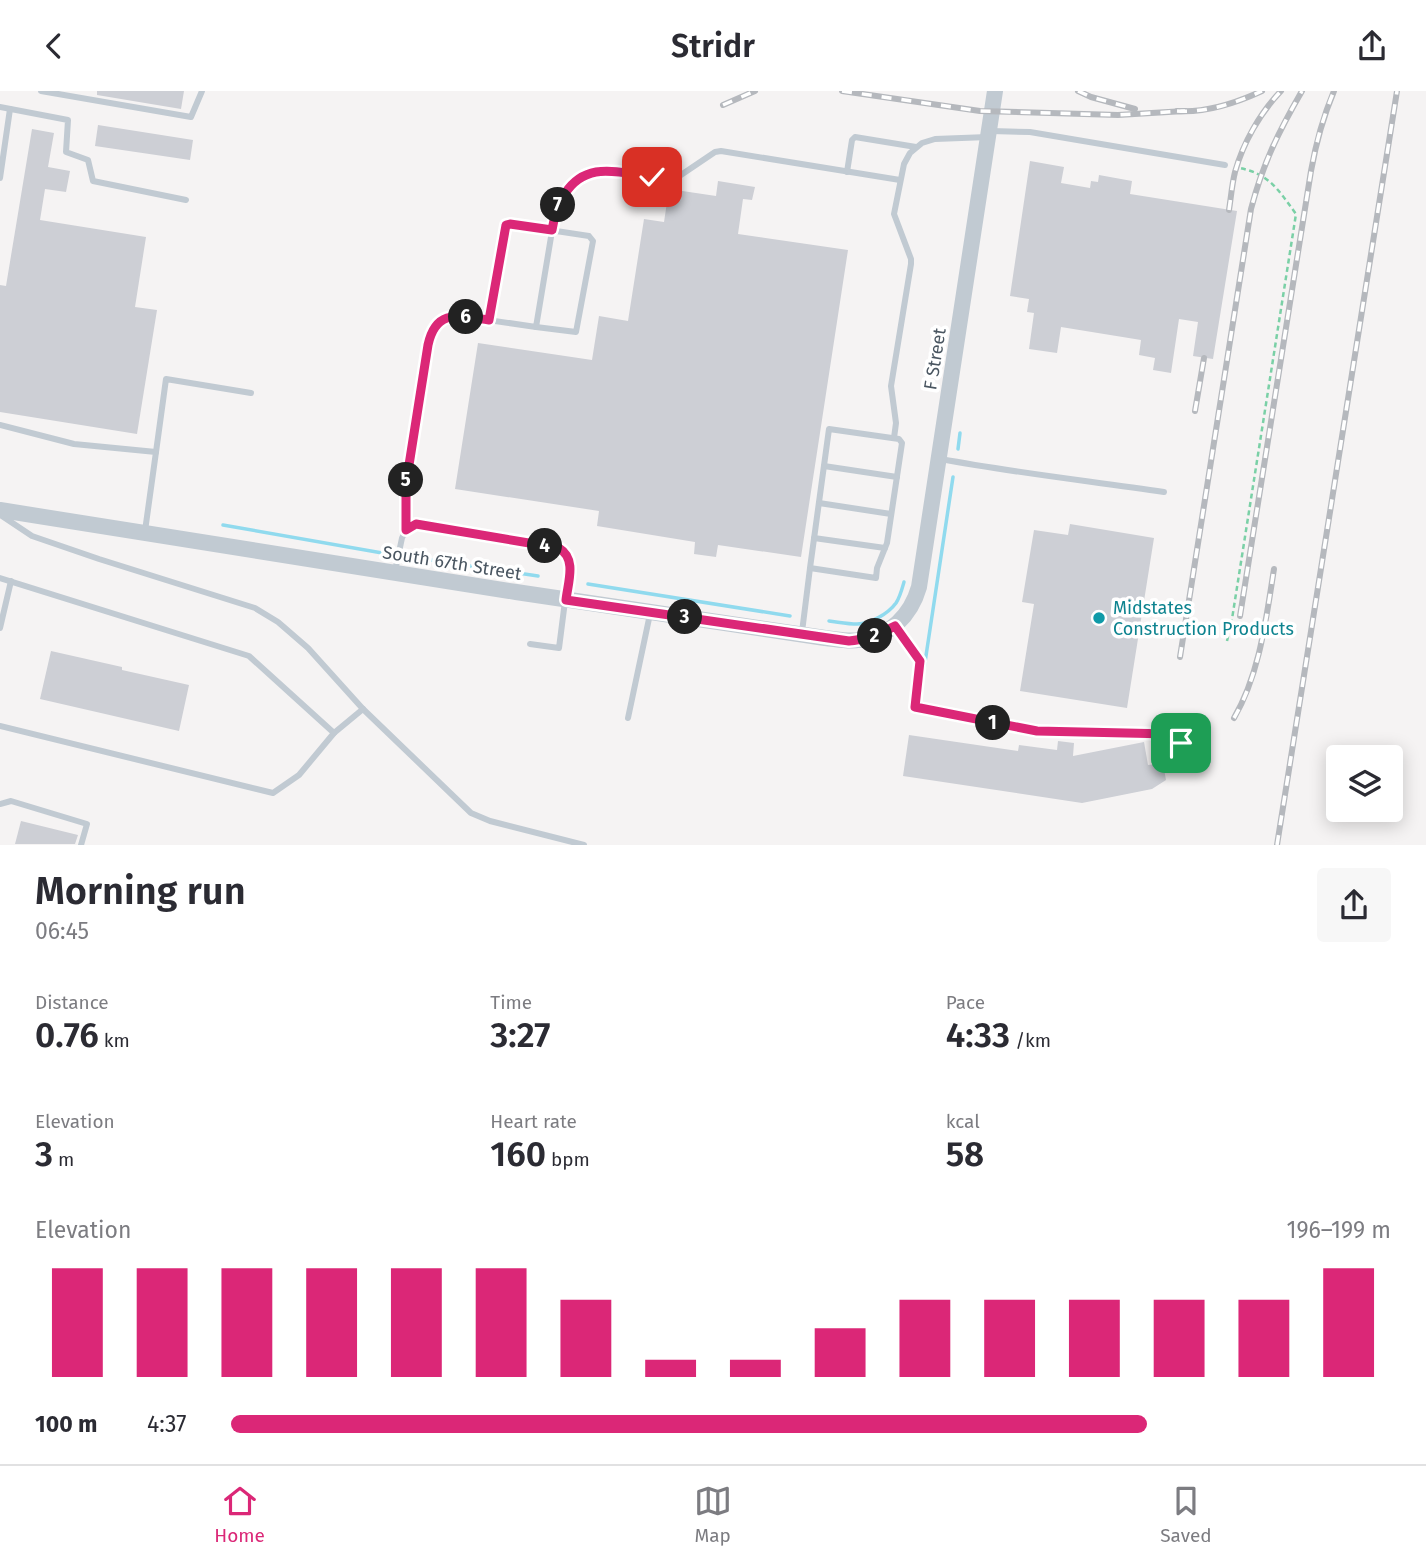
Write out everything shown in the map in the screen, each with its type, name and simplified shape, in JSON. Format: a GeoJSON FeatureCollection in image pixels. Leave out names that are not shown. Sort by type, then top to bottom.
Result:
{"type":"FeatureCollection","features":[{"type":"Feature","properties":{"kind":"street","name":"F Street"},"geometry":{"type":"LineString","coordinates":[[895,626],[912,605],[919,587],[995,91]]}},
{"type":"Feature","properties":{"kind":"street","name":"South 67th Street"},"geometry":{"type":"LineString","coordinates":[[0,513],[849,641],[878,635],[895,626]]}},
{"type":"Feature","properties":{"kind":"lane"},"geometry":{"type":"LineString","coordinates":[[41,91],[191,117],[202,91]]}},
{"type":"Feature","properties":{"kind":"lane"},"geometry":{"type":"LineString","coordinates":[[0,107],[68,120],[66,152],[88,160],[93,181],[186,200]]}},
{"type":"Feature","properties":{"kind":"lane"},"geometry":{"type":"LineString","coordinates":[[0,178],[10,109]]}},
{"type":"Feature","properties":{"kind":"lane"},"geometry":{"type":"LineString","coordinates":[[894,438],[896,423],[891,386],[911,264],[894,214],[904,164],[910,153],[922,142],[1030,132],[1225,165]]}},
{"type":"Feature","properties":{"kind":"lane"},"geometry":{"type":"LineString","coordinates":[[847,171],[852,140],[855,137],[916,148]]}},
{"type":"Feature","properties":{"kind":"lane"},"geometry":{"type":"LineString","coordinates":[[536,327],[555,213],[564,194],[582,177],[606,171],[676,179],[715,152],[721,151],[900,180]]}},
{"type":"Feature","properties":{"kind":"lane"},"geometry":{"type":"LineString","coordinates":[[395,573],[406,530],[406,484],[430,333],[445,318],[454,315],[576,333],[593,241],[589,236],[506,225],[489,320]]}},
{"type":"Feature","properties":{"kind":"lane"},"geometry":{"type":"LineString","coordinates":[[144,533],[166,379],[251,393]]}},
{"type":"Feature","properties":{"kind":"lane"},"geometry":{"type":"LineString","coordinates":[[0,425],[74,444],[156,452]]}},
{"type":"Feature","properties":{"kind":"lane"},"geometry":{"type":"LineString","coordinates":[[801,634],[814,538],[824,467],[829,429],[899,439],[902,443],[891,514],[876,578],[810,568]]}},
{"type":"Feature","properties":{"kind":"lane"},"geometry":{"type":"LineString","coordinates":[[939,459],[985,468],[1164,492]]}},
{"type":"Feature","properties":{"kind":"lane"},"geometry":{"type":"LineString","coordinates":[[824,467],[897,477]]}},
{"type":"Feature","properties":{"kind":"lane"},"geometry":{"type":"LineString","coordinates":[[819,503],[891,514]]}},
{"type":"Feature","properties":{"kind":"lane"},"geometry":{"type":"LineString","coordinates":[[0,513],[32,536],[255,608],[278,622],[308,648],[363,709],[471,813],[491,821],[584,845]]}},
{"type":"Feature","properties":{"kind":"lane"},"geometry":{"type":"LineString","coordinates":[[406,530],[416,524],[559,548],[567,553],[570,562],[559,648],[530,644]]}},
{"type":"Feature","properties":{"kind":"lane"},"geometry":{"type":"LineString","coordinates":[[814,538],[885,548]]}},
{"type":"Feature","properties":{"kind":"lane"},"geometry":{"type":"LineString","coordinates":[[0,578],[249,656],[334,733]]}},
{"type":"Feature","properties":{"kind":"lane"},"geometry":{"type":"LineString","coordinates":[[0,628],[11,581]]}},
{"type":"Feature","properties":{"kind":"lane"},"geometry":{"type":"LineString","coordinates":[[628,718],[650,612]]}},
{"type":"Feature","properties":{"kind":"lane"},"geometry":{"type":"LineString","coordinates":[[895,626],[920,661],[915,707],[1037,731],[1170,734],[1181,743]]}},
{"type":"Feature","properties":{"kind":"lane"},"geometry":{"type":"LineString","coordinates":[[0,726],[274,793],[299,775],[334,733],[363,709]]}},
{"type":"Feature","properties":{"kind":"lane"},"geometry":{"type":"LineString","coordinates":[[0,804],[11,801],[87,824],[81,845]]}},
{"type":"Feature","properties":{"kind":"path"},"geometry":{"type":"LineString","coordinates":[[1225,165],[1249,169],[1274,183],[1296,215],[1233,619],[1227,641]]}},
{"type":"Feature","properties":{"kind":"building"},"geometry":{"type":"Polygon","coordinates":[[[97,91],[184,91],[181,109],[97,95],[97,91]]]}},
{"type":"Feature","properties":{"kind":"building"},"geometry":{"type":"Polygon","coordinates":[[[98,125],[193,140],[190,160],[95,146],[98,125]]]}},
{"type":"Feature","properties":{"kind":"building"},"geometry":{"type":"Polygon","coordinates":[[[32,129],[54,133],[48,167],[70,171],[66,192],[45,189],[40,220],[146,237],[135,307],[157,310],[137,434],[0,412],[0,285],[6,286],[32,129]]]}},
{"type":"Feature","properties":{"kind":"building"},"geometry":{"type":"Polygon","coordinates":[[[1030,161],[1064,167],[1061,183],[1090,188],[1091,181],[1098,182],[1099,175],[1132,181],[1130,194],[1237,211],[1213,359],[1193,356],[1198,322],[1179,319],[1171,373],[1153,370],[1155,358],[1139,355],[1141,340],[1061,327],[1057,353],[1029,349],[1034,313],[1027,312],[1029,299],[1010,296],[1030,161]]]}},
{"type":"Feature","properties":{"kind":"building"},"geometry":{"type":"Polygon","coordinates":[[[718,181],[755,187],[752,200],[743,199],[738,234],[848,250],[801,557],[718,545],[716,557],[694,554],[695,542],[597,526],[599,511],[455,489],[478,343],[592,360],[599,316],[628,321],[644,219],[664,222],[669,189],[716,196],[718,181]]]}},
{"type":"Feature","properties":{"kind":"building","name":"Midstates Construction Products"},"geometry":{"type":"Polygon","coordinates":[[[1070,524],[1154,538],[1127,708],[1020,691],[1034,604],[1022,602],[1034,530],[1068,535],[1070,524]]]}},
{"type":"Feature","properties":{"kind":"building"},"geometry":{"type":"Polygon","coordinates":[[[51,651],[189,685],[179,731],[40,699],[51,651]]]}},
{"type":"Feature","properties":{"kind":"building"},"geometry":{"type":"Polygon","coordinates":[[[909,735],[1018,751],[1019,745],[1057,750],[1058,741],[1074,743],[1073,756],[1144,742],[1148,765],[1163,763],[1166,780],[1152,789],[1082,803],[903,776],[909,735]]]}},
{"type":"Feature","properties":{"kind":"building"},"geometry":{"type":"Polygon","coordinates":[[[21,821],[78,835],[75,844],[15,844],[21,821]]]}},
{"type":"Feature","properties":{"kind":"waterway"},"geometry":{"type":"LineString","coordinates":[[958,449],[960,433]]}},
{"type":"Feature","properties":{"kind":"waterway"},"geometry":{"type":"LineString","coordinates":[[924,669],[953,477]]}},
{"type":"Feature","properties":{"kind":"waterway"},"geometry":{"type":"LineString","coordinates":[[223,525],[388,554]]}},
{"type":"Feature","properties":{"kind":"waterway"},"geometry":{"type":"LineString","coordinates":[[410,557],[538,576]]}},
{"type":"Feature","properties":{"kind":"waterway"},"geometry":{"type":"LineString","coordinates":[[829,621],[857,624],[878,618],[896,603],[904,582]]}},
{"type":"Feature","properties":{"kind":"waterway"},"geometry":{"type":"LineString","coordinates":[[588,584],[790,616]]}},
{"type":"Feature","properties":{"kind":"railway"},"geometry":{"type":"LineString","coordinates":[[723,105],[755,91]]}},
{"type":"Feature","properties":{"kind":"railway"},"geometry":{"type":"LineString","coordinates":[[842,91],[980,111],[1118,115],[1185,111]]}},
{"type":"Feature","properties":{"kind":"railway"},"geometry":{"type":"LineString","coordinates":[[1078,91],[1135,109]]}},
{"type":"Feature","properties":{"kind":"railway"},"geometry":{"type":"LineString","coordinates":[[1177,111],[1221,106],[1262,91]]}},
{"type":"Feature","properties":{"kind":"railway"},"geometry":{"type":"LineString","coordinates":[[1229,210],[1238,161],[1259,119],[1281,91]]}},
{"type":"Feature","properties":{"kind":"railway"},"geometry":{"type":"LineString","coordinates":[[1180,657],[1251,209],[1272,148],[1302,91]]}},
{"type":"Feature","properties":{"kind":"railway"},"geometry":{"type":"LineString","coordinates":[[1240,616],[1311,171],[1320,130],[1334,91]]}},
{"type":"Feature","properties":{"kind":"railway"},"geometry":{"type":"LineString","coordinates":[[1277,845],[1397,91]]}},
{"type":"Feature","properties":{"kind":"railway"},"geometry":{"type":"LineString","coordinates":[[1195,411],[1204,358]]}},
{"type":"Feature","properties":{"kind":"railway"},"geometry":{"type":"LineString","coordinates":[[1234,718],[1256,664],[1274,569]]}},
{"type":"Feature","properties":{"kind":"place","name":"Midstates Construction Products"},"geometry":{"type":"Point","coordinates":[1099,618]}},
{"type":"Feature","properties":{"kind":"route"},"geometry":{"type":"LineString","coordinates":[[652,177],[595,172],[582,177],[570,187],[559,202],[552,230],[506,225],[489,320],[454,315],[445,318],[430,333],[406,484],[406,530],[416,524],[559,548],[567,553],[570,562],[566,600],[849,641],[878,635],[895,626],[920,661],[915,707],[1037,731],[1170,734],[1181,743]]}}]}
